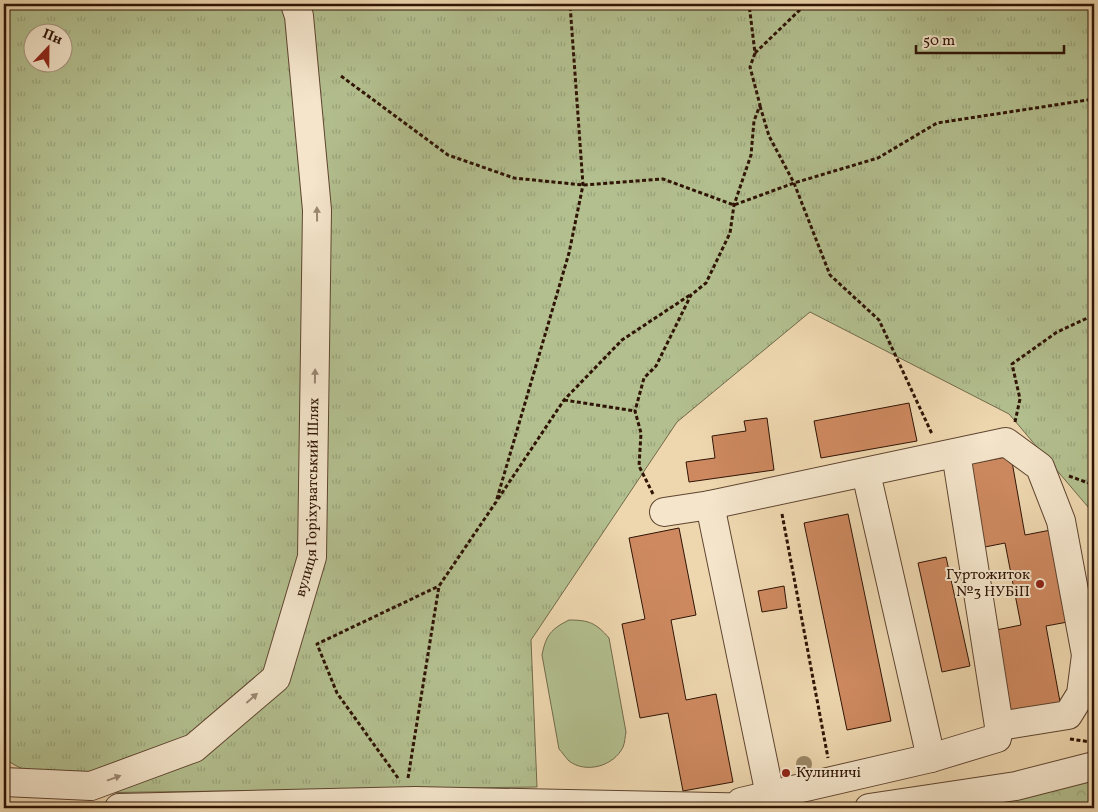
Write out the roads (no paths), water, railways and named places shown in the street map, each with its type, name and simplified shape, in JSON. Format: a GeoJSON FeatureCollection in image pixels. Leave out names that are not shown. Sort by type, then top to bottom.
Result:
{"type":"FeatureCollection","features":[{"type":"Feature","properties":{"kind":"street","name":"вулиця Горіхуватський Шлях"},"geometry":{"type":"LineString","coordinates":[[4,767],[32,784],[91,786],[194,748],[276,678],[312,557],[317,210],[299,16],[295,4]]}},
{"type":"Feature","properties":{"kind":"street"},"geometry":{"type":"LineString","coordinates":[[664,512],[710,505],[1006,442],[1040,466],[1061,521],[1086,655],[1081,694],[1068,716],[1000,726]]}},
{"type":"Feature","properties":{"kind":"street"},"geometry":{"type":"LineString","coordinates":[[119,808],[411,795],[718,807],[769,802],[832,781],[931,758],[997,738],[1000,726],[949,454]]}},
{"type":"Feature","properties":{"kind":"street"},"geometry":{"type":"LineString","coordinates":[[866,473],[931,758]]}},
{"type":"Feature","properties":{"kind":"street"},"geometry":{"type":"LineString","coordinates":[[710,505],[769,802]]}},
{"type":"Feature","properties":{"kind":"street"},"geometry":{"type":"LineString","coordinates":[[870,808],[1016,786],[1094,766]]}},
{"type":"Feature","properties":{"kind":"street"},"geometry":{"type":"LineString","coordinates":[[4,782],[32,784],[105,808]]}},
{"type":"Feature","properties":{"kind":"place","name":"Гуртожиток №3 НУБіП"},"geometry":{"type":"Point","coordinates":[1040,584]}},
{"type":"Feature","properties":{"kind":"place","name":"Кулиничі"},"geometry":{"type":"Point","coordinates":[786,773]}}]}
